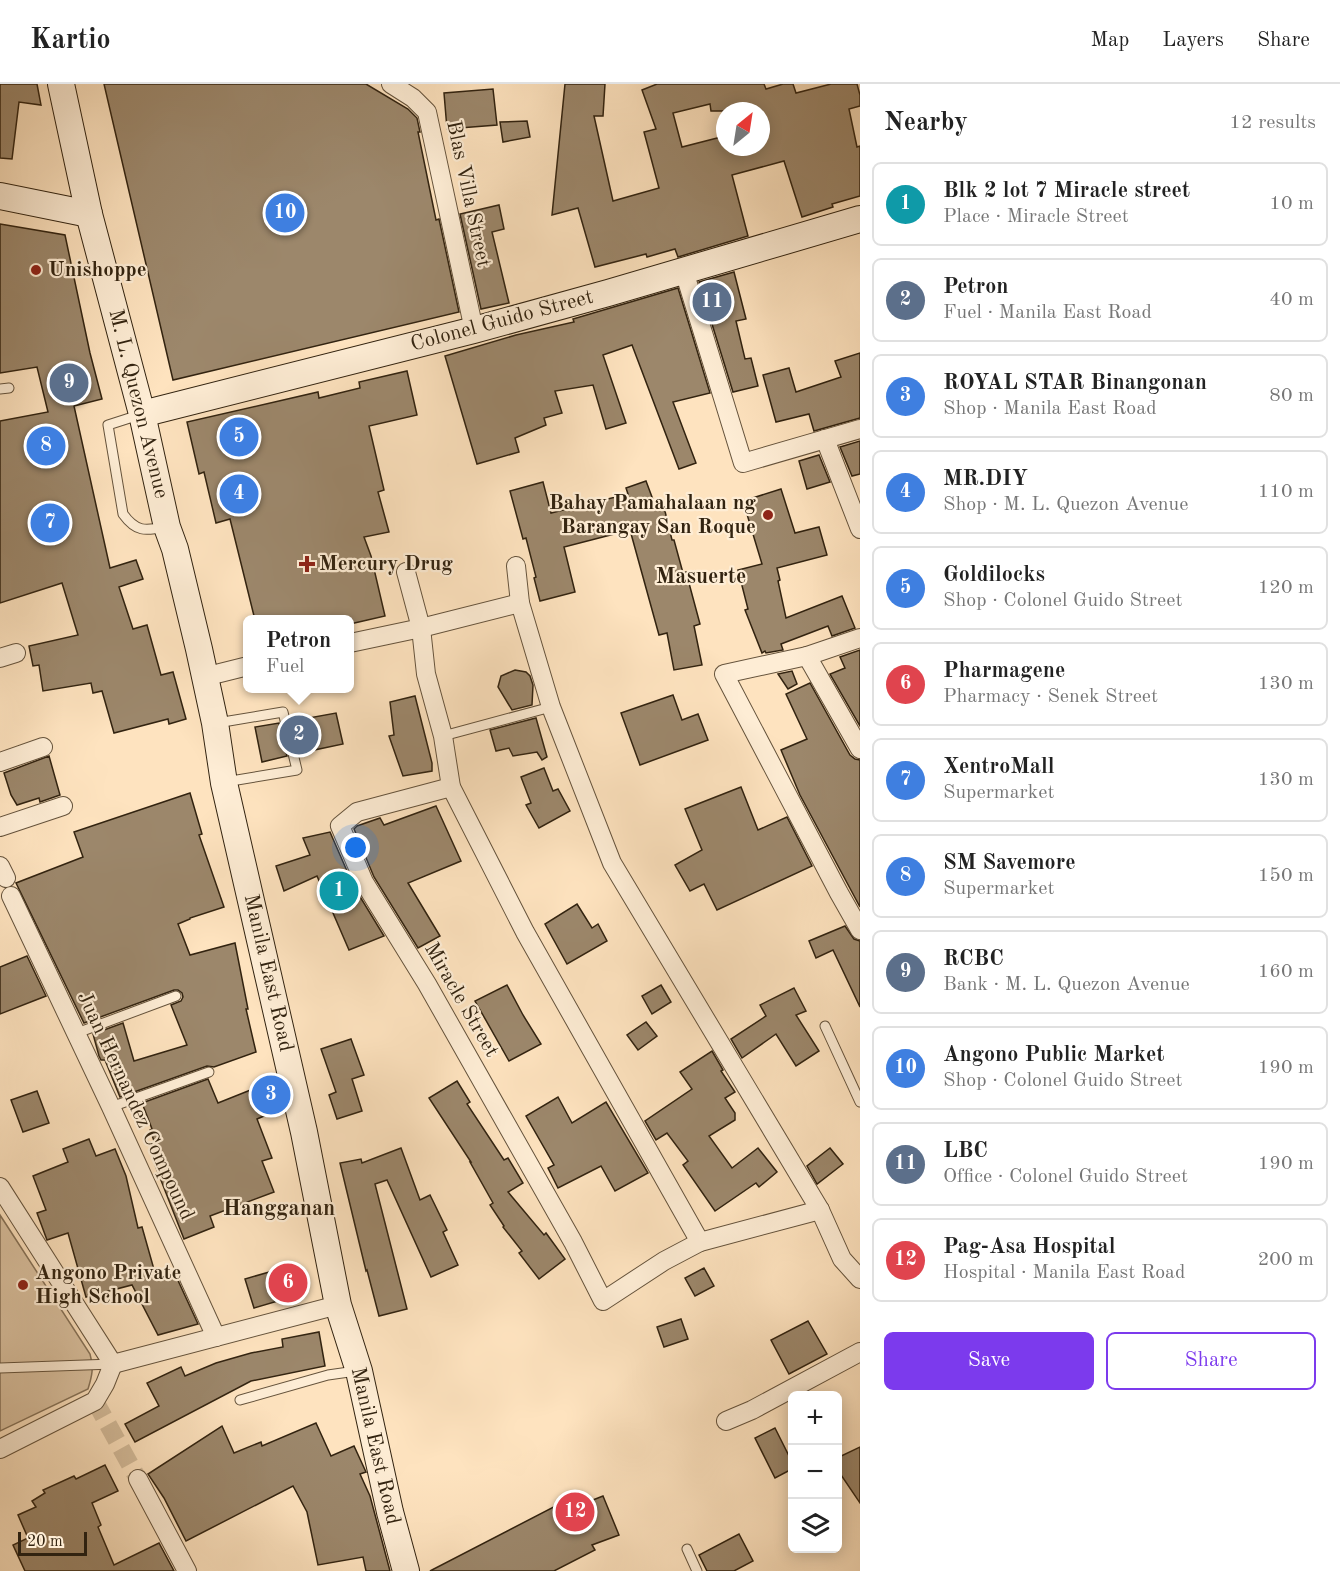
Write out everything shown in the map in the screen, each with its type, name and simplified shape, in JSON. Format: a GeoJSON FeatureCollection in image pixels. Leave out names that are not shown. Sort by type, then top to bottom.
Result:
{"type":"FeatureCollection","features":[{"type":"Feature","properties":{"kind":"main road","name":"M. L. Quezon Avenue"},"geometry":{"type":"LineString","coordinates":[[61,84],[89,214],[142,414],[171,538]]}},
{"type":"Feature","properties":{"kind":"main road"},"geometry":{"type":"LineString","coordinates":[[0,196],[89,214]]}},
{"type":"Feature","properties":{"kind":"main road","name":"Colonel Guido Street"},"geometry":{"type":"LineString","coordinates":[[142,414],[474,330],[860,219]]}},
{"type":"Feature","properties":{"kind":"main road","name":"Manila East Road"},"geometry":{"type":"LineString","coordinates":[[171,538],[204,677],[224,783],[304,1132],[338,1305],[359,1371],[390,1512],[406,1571]]}},
{"type":"Feature","properties":{"kind":"street","name":"Blas Villa Street"},"geometry":{"type":"LineString","coordinates":[[391,84],[413,98],[427,112],[474,330]]}},
{"type":"Feature","properties":{"kind":"street"},"geometry":{"type":"LineString","coordinates":[[684,271],[743,463],[860,429]]}},
{"type":"Feature","properties":{"kind":"street"},"geometry":{"type":"LineString","coordinates":[[825,439],[860,529]]}},
{"type":"Feature","properties":{"kind":"street"},"geometry":{"type":"LineString","coordinates":[[516,566],[520,603],[550,707],[612,863],[820,1210],[842,1259],[860,1279]]}},
{"type":"Feature","properties":{"kind":"street"},"geometry":{"type":"LineString","coordinates":[[406,572],[421,628],[426,674],[443,736],[451,787],[525,932],[700,1242],[820,1210]]}},
{"type":"Feature","properties":{"kind":"street"},"geometry":{"type":"LineString","coordinates":[[354,642],[520,603]]}},
{"type":"Feature","properties":{"kind":"street"},"geometry":{"type":"LineString","coordinates":[[860,638],[807,656],[724,674],[860,930]]}},
{"type":"Feature","properties":{"kind":"street"},"geometry":{"type":"LineString","coordinates":[[807,656],[860,749]]}},
{"type":"Feature","properties":{"kind":"street"},"geometry":{"type":"LineString","coordinates":[[204,677],[243,667]]}},
{"type":"Feature","properties":{"kind":"street"},"geometry":{"type":"LineString","coordinates":[[0,762],[43,747]]}},
{"type":"Feature","properties":{"kind":"street","name":"Miracle Street"},"geometry":{"type":"LineString","coordinates":[[451,787],[357,812],[340,826],[364,882],[427,984],[573,1242],[603,1301],[664,1261],[700,1242]]}},
{"type":"Feature","properties":{"kind":"street"},"geometry":{"type":"LineString","coordinates":[[0,827],[63,806]]}},
{"type":"Feature","properties":{"kind":"street","name":"Juan Hernandez Compound"},"geometry":{"type":"LineString","coordinates":[[12,896],[216,1337]]}},
{"type":"Feature","properties":{"kind":"street"},"geometry":{"type":"LineString","coordinates":[[0,1187],[113,1364]]}},
{"type":"Feature","properties":{"kind":"street"},"geometry":{"type":"LineString","coordinates":[[113,1364],[338,1305]]}},
{"type":"Feature","properties":{"kind":"street"},"geometry":{"type":"LineString","coordinates":[[726,1421],[752,1410],[860,1352]]}},
{"type":"Feature","properties":{"kind":"street"},"geometry":{"type":"LineString","coordinates":[[0,1449],[95,1401],[113,1364]]}},
{"type":"Feature","properties":{"kind":"street"},"geometry":{"type":"LineString","coordinates":[[138,1479],[187,1571]]}},
{"type":"Feature","properties":{"kind":"lane"},"geometry":{"type":"LineString","coordinates":[[142,414],[108,424],[123,514],[137,528],[171,538]]}},
{"type":"Feature","properties":{"kind":"lane"},"geometry":{"type":"LineString","coordinates":[[443,736],[550,707]]}},
{"type":"Feature","properties":{"kind":"lane"},"geometry":{"type":"LineString","coordinates":[[214,723],[283,712],[297,770],[224,783]]}},
{"type":"Feature","properties":{"kind":"lane"},"geometry":{"type":"LineString","coordinates":[[77,1033],[176,996]]}},
{"type":"Feature","properties":{"kind":"lane"},"geometry":{"type":"LineString","coordinates":[[825,1026],[860,1102]]}},
{"type":"Feature","properties":{"kind":"lane"},"geometry":{"type":"LineString","coordinates":[[111,1107],[210,1072]]}},
{"type":"Feature","properties":{"kind":"lane"},"geometry":{"type":"LineString","coordinates":[[0,1368],[113,1364]]}},
{"type":"Feature","properties":{"kind":"lane"},"geometry":{"type":"LineString","coordinates":[[240,1400],[328,1376],[359,1371]]}},
{"type":"Feature","properties":{"kind":"lane"},"geometry":{"type":"LineString","coordinates":[[687,1549],[697,1571]]}},
{"type":"Feature","properties":{"kind":"shaded area","name":"Angono Private High School"},"geometry":{"type":"Polygon","coordinates":[[[0,1215],[90,1354],[92,1368],[88,1389],[0,1431],[0,1215]]]}},
{"type":"Feature","properties":{"kind":"building"},"geometry":{"type":"Polygon","coordinates":[[[0,84],[37,84],[41,105],[19,102],[12,159],[0,158],[0,84]]]}},
{"type":"Feature","properties":{"kind":"building"},"geometry":{"type":"Polygon","coordinates":[[[104,84],[366,84],[408,109],[417,118],[436,220],[439,219],[459,312],[173,380],[104,84]]]}},
{"type":"Feature","properties":{"kind":"building"},"geometry":{"type":"Polygon","coordinates":[[[565,84],[605,84],[603,116],[594,116],[613,201],[659,188],[644,132],[656,129],[642,90],[657,84],[764,84],[766,89],[783,84],[793,84],[796,93],[831,84],[857,84],[860,106],[849,109],[857,147],[860,146],[860,196],[832,204],[833,207],[802,217],[784,161],[732,175],[748,236],[678,257],[675,249],[595,267],[578,208],[552,215],[565,84]]]}},
{"type":"Feature","properties":{"kind":"building"},"geometry":{"type":"Polygon","coordinates":[[[493,89],[497,125],[447,129],[444,93],[493,89]]]}},
{"type":"Feature","properties":{"kind":"building"},"geometry":{"type":"Polygon","coordinates":[[[527,121],[530,137],[503,142],[500,122],[527,121]]]}},
{"type":"Feature","properties":{"kind":"building"},"geometry":{"type":"Polygon","coordinates":[[[499,205],[504,229],[492,232],[509,303],[481,309],[460,214],[499,205]]]}},
{"type":"Feature","properties":{"kind":"building"},"geometry":{"type":"Polygon","coordinates":[[[0,224],[65,235],[102,399],[74,406],[110,568],[136,560],[143,579],[119,587],[133,629],[147,625],[161,675],[173,672],[186,719],[169,724],[168,719],[114,733],[102,691],[93,693],[91,683],[43,691],[39,665],[33,666],[29,646],[78,635],[62,583],[0,603],[0,421],[48,412],[37,367],[0,373],[0,224]]]}},
{"type":"Feature","properties":{"kind":"building"},"geometry":{"type":"Polygon","coordinates":[[[734,272],[746,319],[736,321],[745,359],[751,358],[758,386],[733,392],[699,282],[734,272]]]}},
{"type":"Feature","properties":{"kind":"building"},"geometry":{"type":"Polygon","coordinates":[[[678,288],[710,393],[673,402],[696,463],[679,469],[632,345],[603,355],[626,423],[606,429],[593,385],[555,391],[562,413],[544,418],[546,425],[515,438],[519,452],[477,464],[445,356],[516,335],[574,322],[573,319],[678,288]]]}},
{"type":"Feature","properties":{"kind":"building"},"geometry":{"type":"Polygon","coordinates":[[[860,353],[860,418],[814,431],[809,414],[776,422],[763,375],[789,368],[796,392],[841,377],[835,361],[860,353]]]}},
{"type":"Feature","properties":{"kind":"building"},"geometry":{"type":"Polygon","coordinates":[[[407,371],[417,415],[369,426],[384,490],[378,492],[389,532],[364,537],[371,556],[385,616],[354,623],[354,615],[254,615],[230,519],[216,523],[204,472],[199,474],[187,422],[318,392],[319,398],[360,388],[359,382],[407,371]]]}},
{"type":"Feature","properties":{"kind":"building"},"geometry":{"type":"Polygon","coordinates":[[[860,441],[860,474],[852,476],[840,447],[860,441]]]}},
{"type":"Feature","properties":{"kind":"building"},"geometry":{"type":"Polygon","coordinates":[[[819,455],[830,482],[807,489],[799,461],[819,455]]]}},
{"type":"Feature","properties":{"kind":"building"},"geometry":{"type":"Polygon","coordinates":[[[646,481],[655,505],[663,503],[683,573],[686,572],[700,624],[694,626],[702,665],[674,670],[667,633],[659,635],[630,530],[564,547],[575,592],[540,601],[526,538],[523,539],[510,491],[543,482],[551,513],[628,494],[626,488],[646,481]]]}},
{"type":"Feature","properties":{"kind":"building"},"geometry":{"type":"Polygon","coordinates":[[[781,489],[795,533],[819,527],[827,555],[777,568],[786,618],[842,596],[855,628],[832,636],[828,626],[781,644],[783,650],[762,653],[745,610],[748,609],[738,570],[762,564],[743,501],[781,489]]]}},
{"type":"Feature","properties":{"kind":"building"},"geometry":{"type":"Polygon","coordinates":[[[860,650],[860,726],[830,674],[845,668],[840,657],[860,650]]]}},
{"type":"Feature","properties":{"kind":"building"},"geometry":{"type":"Polygon","coordinates":[[[515,670],[526,672],[530,676],[533,685],[532,705],[512,710],[498,687],[501,676],[515,670]]]}},
{"type":"Feature","properties":{"kind":"building"},"geometry":{"type":"Polygon","coordinates":[[[792,671],[797,684],[788,689],[778,674],[792,671]]]}},
{"type":"Feature","properties":{"kind":"building"},"geometry":{"type":"Polygon","coordinates":[[[810,683],[850,755],[860,760],[860,907],[800,795],[781,750],[807,739],[786,694],[810,683]]]}},
{"type":"Feature","properties":{"kind":"building"},"geometry":{"type":"Polygon","coordinates":[[[673,695],[682,720],[698,714],[708,740],[640,765],[621,713],[673,695]]]}},
{"type":"Feature","properties":{"kind":"building"},"geometry":{"type":"Polygon","coordinates":[[[415,696],[432,771],[403,776],[389,736],[394,735],[390,702],[415,696]]]}},
{"type":"Feature","properties":{"kind":"building"},"geometry":{"type":"Polygon","coordinates":[[[336,713],[343,744],[300,753],[292,721],[336,713]]]}},
{"type":"Feature","properties":{"kind":"building"},"geometry":{"type":"Polygon","coordinates":[[[536,718],[547,757],[542,760],[537,752],[513,756],[509,748],[496,751],[490,730],[536,718]]]}},
{"type":"Feature","properties":{"kind":"building"},"geometry":{"type":"Polygon","coordinates":[[[279,723],[287,756],[262,762],[255,727],[279,723]]]}},
{"type":"Feature","properties":{"kind":"building"},"geometry":{"type":"Polygon","coordinates":[[[49,756],[60,795],[40,802],[39,798],[17,805],[4,773],[49,756]]]}},
{"type":"Feature","properties":{"kind":"building"},"geometry":{"type":"Polygon","coordinates":[[[544,768],[553,791],[558,789],[570,811],[539,828],[526,805],[531,803],[521,777],[544,768]]]}},
{"type":"Feature","properties":{"kind":"building"},"geometry":{"type":"Polygon","coordinates":[[[741,787],[758,830],[787,817],[812,866],[717,910],[704,884],[690,891],[675,865],[702,850],[685,809],[741,787]]]}},
{"type":"Feature","properties":{"kind":"building"},"geometry":{"type":"Polygon","coordinates":[[[190,793],[202,834],[199,835],[224,907],[178,924],[190,955],[235,943],[256,1052],[214,1067],[207,1066],[120,1097],[105,1060],[101,1060],[99,1056],[93,1034],[123,1023],[134,1061],[187,1045],[171,1005],[181,1001],[182,993],[174,990],[84,1023],[16,883],[83,857],[74,832],[190,793]]]}},
{"type":"Feature","properties":{"kind":"building"},"geometry":{"type":"Polygon","coordinates":[[[436,806],[461,861],[408,883],[440,936],[418,948],[374,877],[354,829],[380,818],[384,825],[436,806]]]}},
{"type":"Feature","properties":{"kind":"building"},"geometry":{"type":"Polygon","coordinates":[[[330,832],[354,887],[384,936],[349,950],[317,876],[284,891],[276,866],[310,855],[303,838],[330,832]]]}},
{"type":"Feature","properties":{"kind":"building"},"geometry":{"type":"Polygon","coordinates":[[[577,904],[592,928],[598,924],[607,941],[567,964],[545,924],[577,904]]]}},
{"type":"Feature","properties":{"kind":"building"},"geometry":{"type":"Polygon","coordinates":[[[845,926],[854,939],[860,941],[860,1007],[833,950],[816,958],[809,941],[845,926]]]}},
{"type":"Feature","properties":{"kind":"building"},"geometry":{"type":"Polygon","coordinates":[[[27,956],[46,996],[0,1014],[0,967],[27,956]]]}},
{"type":"Feature","properties":{"kind":"building"},"geometry":{"type":"Polygon","coordinates":[[[507,985],[541,1044],[509,1061],[475,1001],[507,985]]]}},
{"type":"Feature","properties":{"kind":"building"},"geometry":{"type":"Polygon","coordinates":[[[661,985],[671,1002],[652,1014],[642,996],[661,985]]]}},
{"type":"Feature","properties":{"kind":"building"},"geometry":{"type":"Polygon","coordinates":[[[794,988],[806,1011],[796,1015],[819,1051],[796,1066],[776,1034],[742,1058],[731,1039],[766,1016],[760,1005],[794,988]]]}},
{"type":"Feature","properties":{"kind":"building"},"geometry":{"type":"Polygon","coordinates":[[[646,1022],[657,1036],[638,1050],[627,1035],[646,1022]]]}},
{"type":"Feature","properties":{"kind":"building"},"geometry":{"type":"Polygon","coordinates":[[[351,1039],[364,1075],[352,1079],[362,1111],[337,1119],[329,1095],[336,1092],[321,1049],[351,1039]]]}},
{"type":"Feature","properties":{"kind":"building"},"geometry":{"type":"Polygon","coordinates":[[[712,1051],[723,1070],[721,1071],[735,1092],[725,1098],[735,1113],[735,1120],[709,1136],[732,1168],[758,1148],[777,1172],[759,1187],[756,1183],[715,1211],[683,1165],[688,1161],[667,1133],[656,1140],[645,1121],[692,1089],[680,1072],[712,1051]]]}},
{"type":"Feature","properties":{"kind":"building"},"geometry":{"type":"Polygon","coordinates":[[[208,1079],[218,1103],[253,1089],[264,1116],[257,1119],[272,1158],[262,1161],[274,1192],[210,1216],[214,1227],[184,1239],[155,1165],[162,1162],[142,1103],[208,1079]]]}},
{"type":"Feature","properties":{"kind":"building"},"geometry":{"type":"Polygon","coordinates":[[[457,1081],[470,1102],[467,1104],[504,1160],[508,1158],[523,1183],[508,1192],[544,1235],[546,1233],[565,1259],[539,1279],[519,1253],[522,1251],[503,1227],[490,1205],[493,1203],[471,1162],[429,1098],[457,1081]]]}},
{"type":"Feature","properties":{"kind":"building"},"geometry":{"type":"Polygon","coordinates":[[[37,1091],[49,1123],[23,1132],[11,1100],[37,1091]]]}},
{"type":"Feature","properties":{"kind":"building"},"geometry":{"type":"Polygon","coordinates":[[[558,1097],[572,1123],[606,1102],[648,1173],[615,1191],[601,1166],[558,1188],[548,1168],[554,1165],[526,1116],[558,1097]]]}},
{"type":"Feature","properties":{"kind":"building"},"geometry":{"type":"Polygon","coordinates":[[[89,1139],[96,1156],[115,1149],[126,1176],[138,1228],[142,1227],[157,1280],[175,1274],[198,1324],[158,1335],[132,1285],[86,1297],[68,1233],[47,1240],[37,1213],[46,1210],[33,1176],[68,1162],[63,1149],[89,1139]]]}},
{"type":"Feature","properties":{"kind":"building"},"geometry":{"type":"Polygon","coordinates":[[[401,1148],[420,1200],[430,1195],[447,1230],[443,1232],[458,1265],[431,1277],[387,1180],[375,1184],[407,1309],[379,1316],[340,1163],[361,1159],[362,1163],[401,1148]]]}},
{"type":"Feature","properties":{"kind":"building"},"geometry":{"type":"Polygon","coordinates":[[[830,1148],[843,1164],[817,1184],[807,1166],[830,1148]]]}},
{"type":"Feature","properties":{"kind":"building"},"geometry":{"type":"Polygon","coordinates":[[[297,1264],[305,1293],[254,1308],[245,1279],[297,1264]]]}},
{"type":"Feature","properties":{"kind":"building"},"geometry":{"type":"Polygon","coordinates":[[[704,1268],[714,1286],[695,1296],[685,1278],[704,1268]]]}},
{"type":"Feature","properties":{"kind":"building"},"geometry":{"type":"Polygon","coordinates":[[[681,1319],[688,1339],[664,1347],[657,1327],[681,1319]]]}},
{"type":"Feature","properties":{"kind":"building"},"geometry":{"type":"Polygon","coordinates":[[[808,1321],[827,1354],[789,1374],[771,1340],[808,1321]]]}},
{"type":"Feature","properties":{"kind":"building"},"geometry":{"type":"Polygon","coordinates":[[[319,1332],[325,1366],[251,1381],[135,1442],[125,1424],[159,1406],[147,1383],[181,1367],[185,1376],[216,1363],[283,1347],[282,1339],[319,1332]]]}},
{"type":"Feature","properties":{"kind":"building"},"geometry":{"type":"Polygon","coordinates":[[[316,1423],[331,1456],[354,1446],[366,1472],[360,1474],[370,1496],[390,1571],[366,1571],[363,1557],[318,1565],[307,1512],[293,1486],[186,1541],[164,1498],[148,1474],[222,1426],[234,1453],[261,1442],[262,1446],[316,1423]]]}},
{"type":"Feature","properties":{"kind":"building"},"geometry":{"type":"Polygon","coordinates":[[[775,1428],[788,1454],[788,1471],[775,1478],[755,1438],[775,1428]]]}},
{"type":"Feature","properties":{"kind":"building"},"geometry":{"type":"Polygon","coordinates":[[[860,1447],[860,1503],[842,1476],[842,1456],[860,1447]]]}},
{"type":"Feature","properties":{"kind":"building"},"geometry":{"type":"Polygon","coordinates":[[[105,1465],[118,1491],[92,1503],[101,1525],[98,1527],[114,1565],[159,1543],[174,1571],[25,1571],[13,1545],[28,1538],[18,1515],[36,1507],[32,1501],[45,1493],[43,1490],[74,1476],[76,1479],[105,1465]]]}},
{"type":"Feature","properties":{"kind":"building"},"geometry":{"type":"Polygon","coordinates":[[[603,1496],[619,1535],[592,1545],[595,1550],[554,1571],[430,1571],[571,1498],[575,1507],[603,1496]]]}},
{"type":"Feature","properties":{"kind":"building"},"geometry":{"type":"Polygon","coordinates":[[[739,1534],[753,1561],[734,1571],[707,1571],[699,1555],[739,1534]]]}},
{"type":"Feature","properties":{"kind":"tunnel"},"geometry":{"type":"LineString","coordinates":[[95,1401],[138,1479]]}},
{"type":"Feature","properties":{"kind":"place","name":"Angono Public Market"},"geometry":{"type":"Point","coordinates":[285,213]}},
{"type":"Feature","properties":{"kind":"place","name":"Unishoppe"},"geometry":{"type":"Point","coordinates":[36,270]}},
{"type":"Feature","properties":{"kind":"place","name":"LBC"},"geometry":{"type":"Point","coordinates":[712,302]}},
{"type":"Feature","properties":{"kind":"place","name":"RCBC"},"geometry":{"type":"Point","coordinates":[69,383]}},
{"type":"Feature","properties":{"kind":"place","name":"Goldilocks"},"geometry":{"type":"Point","coordinates":[239,437]}},
{"type":"Feature","properties":{"kind":"place","name":"SM Savemore"},"geometry":{"type":"Point","coordinates":[46,446]}},
{"type":"Feature","properties":{"kind":"place","name":"MR.DIY"},"geometry":{"type":"Point","coordinates":[239,494]}},
{"type":"Feature","properties":{"kind":"place","name":"Bahay Pamahalaan ng Barangay San Roque"},"geometry":{"type":"Point","coordinates":[768,515]}},
{"type":"Feature","properties":{"kind":"place","name":"XentroMall"},"geometry":{"type":"Point","coordinates":[50,523]}},
{"type":"Feature","properties":{"kind":"place","name":"Mercury Drug"},"geometry":{"type":"Point","coordinates":[307,564]}},
{"type":"Feature","properties":{"kind":"place","name":"Petron"},"geometry":{"type":"Point","coordinates":[299,735]}},
{"type":"Feature","properties":{"kind":"place","name":"Blk 2 lot 7 Miracle street"},"geometry":{"type":"Point","coordinates":[339,891]}},
{"type":"Feature","properties":{"kind":"place","name":"ROYAL STAR Binangonan"},"geometry":{"type":"Point","coordinates":[271,1095]}},
{"type":"Feature","properties":{"kind":"place","name":"Pharmagene"},"geometry":{"type":"Point","coordinates":[288,1283]}},
{"type":"Feature","properties":{"kind":"place","name":"Angono Private High School"},"geometry":{"type":"Point","coordinates":[23,1285]}},
{"type":"Feature","properties":{"kind":"place","name":"Pag-Asa Hospital"},"geometry":{"type":"Point","coordinates":[575,1512]}},
{"type":"Feature","properties":{"kind":"district","name":"Masuerte"},"geometry":{"type":"Point","coordinates":[701,577]}},
{"type":"Feature","properties":{"kind":"district","name":"Hangganan"},"geometry":{"type":"Point","coordinates":[279,1209]}}]}
